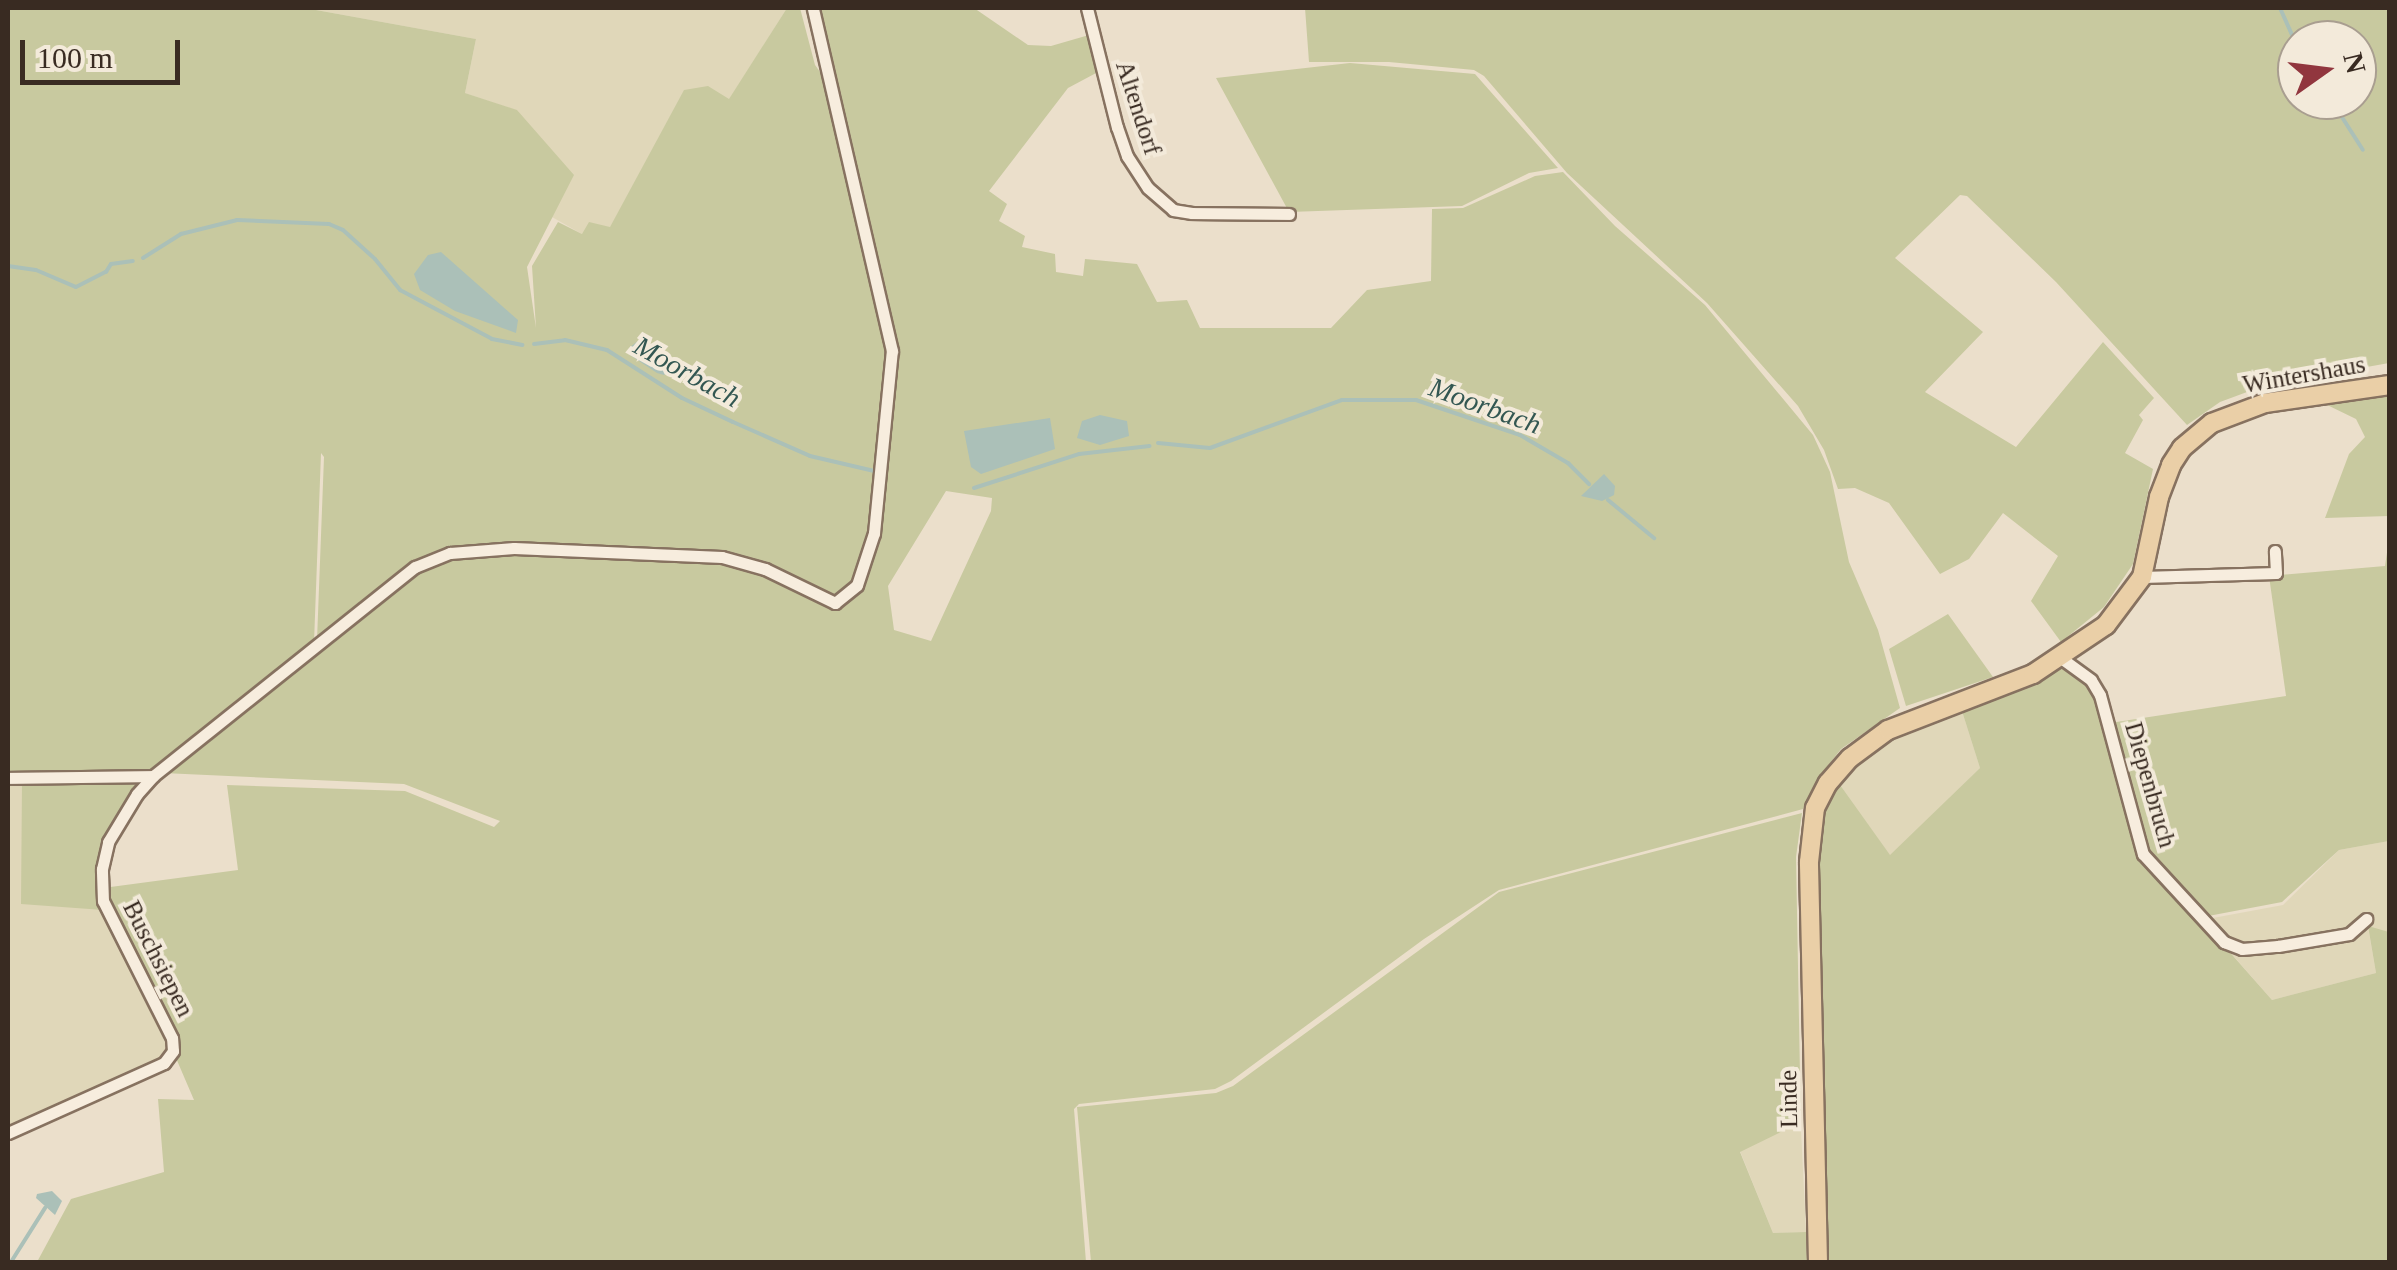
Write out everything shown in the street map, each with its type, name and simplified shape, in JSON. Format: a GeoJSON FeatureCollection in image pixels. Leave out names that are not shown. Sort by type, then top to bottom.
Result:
{"type":"FeatureCollection","features":[{"type":"Feature","properties":{"kind":"main road","name":"Wintershaus"},"geometry":{"type":"LineString","coordinates":[[1959,702],[2012,684],[2061,658],[2114,617],[2142,577],[2164,479],[2195,435],[2226,416],[2266,403],[2390,386]]}},
{"type":"Feature","properties":{"kind":"main road","name":"Linde"},"geometry":{"type":"LineString","coordinates":[[1818,1262],[1810,935],[1810,838],[1816,808],[1828,783],[1850,758],[1888,730],[1959,702]]}},
{"type":"Feature","properties":{"kind":"street"},"geometry":{"type":"LineString","coordinates":[[8,778],[153,776],[395,581],[415,567],[450,553],[514,548],[722,557],[765,569],[835,603],[857,584],[874,533],[892,351],[813,8]]}},
{"type":"Feature","properties":{"kind":"street","name":"Altendorf"},"geometry":{"type":"LineString","coordinates":[[1088,8],[1127,156],[1156,197],[1173,210],[1192,213],[1290,214]]}},
{"type":"Feature","properties":{"kind":"street"},"geometry":{"type":"LineString","coordinates":[[2142,577],[2276,573],[2275,550]]}},
{"type":"Feature","properties":{"kind":"street","name":"Diepenbruch"},"geometry":{"type":"LineString","coordinates":[[2061,658],[2091,680],[2100,695],[2143,854],[2224,942],[2242,949],[2278,946],[2349,934],[2366,919]]}},
{"type":"Feature","properties":{"kind":"street","name":"Buschsiepen"},"geometry":{"type":"LineString","coordinates":[[8,1133],[155,1067],[173,1052],[172,1038],[105,910],[101,886],[108,842],[153,776]]}},
{"type":"Feature","properties":{"kind":"shaded area"},"geometry":{"type":"Polygon","coordinates":[[[305,8],[787,8],[729,100],[684,91],[610,228],[582,234],[552,217],[518,111],[465,93],[476,39],[305,8]]]}},
{"type":"Feature","properties":{"kind":"shaded area"},"geometry":{"type":"Polygon","coordinates":[[[441,252],[518,320],[516,333],[455,311],[420,290],[414,274],[428,255],[441,252]]]}},
{"type":"Feature","properties":{"kind":"shaded area"},"geometry":{"type":"Polygon","coordinates":[[[639,340],[660,357],[672,360],[673,367],[664,375],[630,355],[629,348],[639,340]]]}},
{"type":"Feature","properties":{"kind":"shaded area"},"geometry":{"type":"Polygon","coordinates":[[[1100,415],[1127,421],[1129,436],[1100,445],[1077,438],[1082,421],[1100,415]]]}},
{"type":"Feature","properties":{"kind":"shaded area"},"geometry":{"type":"Polygon","coordinates":[[[1050,418],[1055,449],[981,474],[971,467],[964,431],[1050,418]]]}},
{"type":"Feature","properties":{"kind":"shaded area"},"geometry":{"type":"Polygon","coordinates":[[[1604,474],[1615,486],[1614,495],[1602,501],[1581,496],[1604,474]]]}},
{"type":"Feature","properties":{"kind":"shaded area"},"geometry":{"type":"Polygon","coordinates":[[[1961,708],[1980,768],[1890,856],[1838,782],[1884,738],[1961,708]]]}},
{"type":"Feature","properties":{"kind":"shaded area"},"geometry":{"type":"Polygon","coordinates":[[[8,781],[22,781],[103,910],[171,1038],[168,1057],[8,1131],[8,781]]]}},
{"type":"Feature","properties":{"kind":"shaded area"},"geometry":{"type":"Polygon","coordinates":[[[2389,841],[2389,932],[2368,927],[2376,973],[2272,1000],[2202,920],[2283,905],[2339,850],[2389,841]]]}},
{"type":"Feature","properties":{"kind":"shaded area"},"geometry":{"type":"Polygon","coordinates":[[[1791,1126],[1801,1130],[1806,1232],[1773,1233],[1740,1151],[1791,1126]]]}},
{"type":"Feature","properties":{"kind":"shaded area"},"geometry":{"type":"Polygon","coordinates":[[[52,1191],[62,1201],[55,1215],[36,1198],[37,1194],[52,1191]]]}},
{"type":"Feature","properties":{"kind":"green space"},"geometry":{"type":"Polygon","coordinates":[[[8,8],[305,8],[476,39],[465,93],[517,110],[574,175],[527,267],[536,328],[532,266],[558,222],[582,234],[589,222],[610,227],[684,90],[708,86],[729,99],[787,8],[800,8],[815,65],[828,83],[889,353],[879,474],[866,551],[854,578],[836,595],[754,561],[545,546],[413,563],[317,640],[324,457],[321,453],[314,643],[150,772],[8,775],[8,8]]]}},
{"type":"Feature","properties":{"kind":"green space"},"geometry":{"type":"Polygon","coordinates":[[[815,8],[974,8],[1028,45],[1051,46],[1089,35],[1098,72],[1068,88],[989,191],[1007,204],[999,221],[1025,236],[1022,247],[1055,254],[1056,272],[1083,276],[1085,259],[1137,264],[1157,302],[1187,300],[1200,328],[1331,328],[1367,290],[1431,281],[1432,209],[1463,208],[1535,176],[1563,172],[1615,226],[1705,305],[1813,435],[1830,472],[1849,562],[1878,630],[1900,708],[1841,749],[1819,777],[1803,809],[1499,890],[1424,939],[1231,1081],[1215,1089],[1079,1104],[1074,1109],[1086,1262],[37,1262],[71,1199],[164,1172],[158,1099],[194,1100],[103,888],[238,870],[227,785],[405,791],[494,827],[500,821],[404,784],[163,773],[429,563],[475,552],[721,560],[763,572],[814,598],[849,599],[865,582],[881,517],[896,352],[815,8]],[[946,491],[888,586],[894,630],[931,641],[991,511],[992,498],[946,491]]]}},
{"type":"Feature","properties":{"kind":"green space"},"geometry":{"type":"Polygon","coordinates":[[[1305,8],[2389,8],[2389,363],[2266,385],[2220,402],[2187,425],[2056,282],[1967,196],[1960,195],[1895,258],[1983,332],[1925,392],[2016,447],[2103,342],[2154,398],[2139,415],[2143,420],[2125,453],[2153,469],[2133,564],[2104,607],[2061,642],[2031,601],[2058,556],[2003,513],[1969,559],[1940,574],[1889,503],[1855,488],[1838,489],[1824,450],[1798,406],[1707,303],[1567,173],[1484,76],[1474,70],[1389,62],[1309,62],[1305,8]]]}},
{"type":"Feature","properties":{"kind":"green space"},"geometry":{"type":"Polygon","coordinates":[[[1350,63],[1475,74],[1558,168],[1529,173],[1462,206],[1289,212],[1216,78],[1350,63]]]}},
{"type":"Feature","properties":{"kind":"green space"},"geometry":{"type":"Polygon","coordinates":[[[2389,394],[2389,516],[2325,518],[2349,454],[2365,437],[2356,419],[2321,402],[2389,394]]]}},
{"type":"Feature","properties":{"kind":"green space"},"geometry":{"type":"Polygon","coordinates":[[[2389,539],[2389,841],[2339,850],[2282,902],[2203,917],[2151,861],[2110,723],[2286,696],[2269,576],[2385,566],[2389,539]]]}},
{"type":"Feature","properties":{"kind":"green space"},"geometry":{"type":"Polygon","coordinates":[[[1948,614],[1993,677],[1906,706],[1889,649],[1948,614]]]}},
{"type":"Feature","properties":{"kind":"green space"},"geometry":{"type":"Polygon","coordinates":[[[2063,661],[2095,687],[2136,846],[2272,1000],[2376,973],[2368,926],[2389,932],[2389,1262],[1827,1262],[1813,936],[1813,863],[1823,810],[1838,782],[1890,855],[1980,768],[1961,708],[2063,661]]]}},
{"type":"Feature","properties":{"kind":"green space"},"geometry":{"type":"Polygon","coordinates":[[[146,779],[102,853],[103,910],[21,904],[22,781],[146,779]]]}},
{"type":"Feature","properties":{"kind":"green space"},"geometry":{"type":"Polygon","coordinates":[[[1802,813],[1796,857],[1801,1130],[1791,1127],[1740,1152],[1773,1233],[1806,1232],[1807,1262],[1091,1262],[1077,1107],[1216,1093],[1233,1086],[1499,892],[1802,813]]]}},
{"type":"Feature","properties":{"kind":"waterway"},"geometry":{"type":"LineString","coordinates":[[2280,8],[2285,20]]}},
{"type":"Feature","properties":{"kind":"waterway"},"geometry":{"type":"LineString","coordinates":[[2344,120],[2363,150]]}},
{"type":"Feature","properties":{"kind":"waterway","name":"Moorbach"},"geometry":{"type":"LineString","coordinates":[[143,258],[181,234],[237,220],[329,224],[343,230],[375,259],[400,290],[492,339],[522,345]]}},
{"type":"Feature","properties":{"kind":"waterway","name":"Moorbach"},"geometry":{"type":"LineString","coordinates":[[8,266],[36,270],[76,287],[106,272],[111,264],[133,261]]}},
{"type":"Feature","properties":{"kind":"waterway","name":"Moorbach"},"geometry":{"type":"LineString","coordinates":[[534,344],[565,340],[607,350],[682,398],[733,422],[810,456],[874,471]]}},
{"type":"Feature","properties":{"kind":"waterway","name":"Moorbach"},"geometry":{"type":"LineString","coordinates":[[1158,443],[1210,448],[1342,400],[1416,400],[1520,435],[1568,463],[1589,484]]}},
{"type":"Feature","properties":{"kind":"waterway","name":"Moorbach"},"geometry":{"type":"LineString","coordinates":[[974,488],[1079,454],[1150,446]]}},
{"type":"Feature","properties":{"kind":"waterway","name":"Moorbach"},"geometry":{"type":"LineString","coordinates":[[1608,500],[1654,538]]}},
{"type":"Feature","properties":{"kind":"waterway","name":"Buschsiepen"},"geometry":{"type":"LineString","coordinates":[[11,1262],[45,1208]]}}]}
